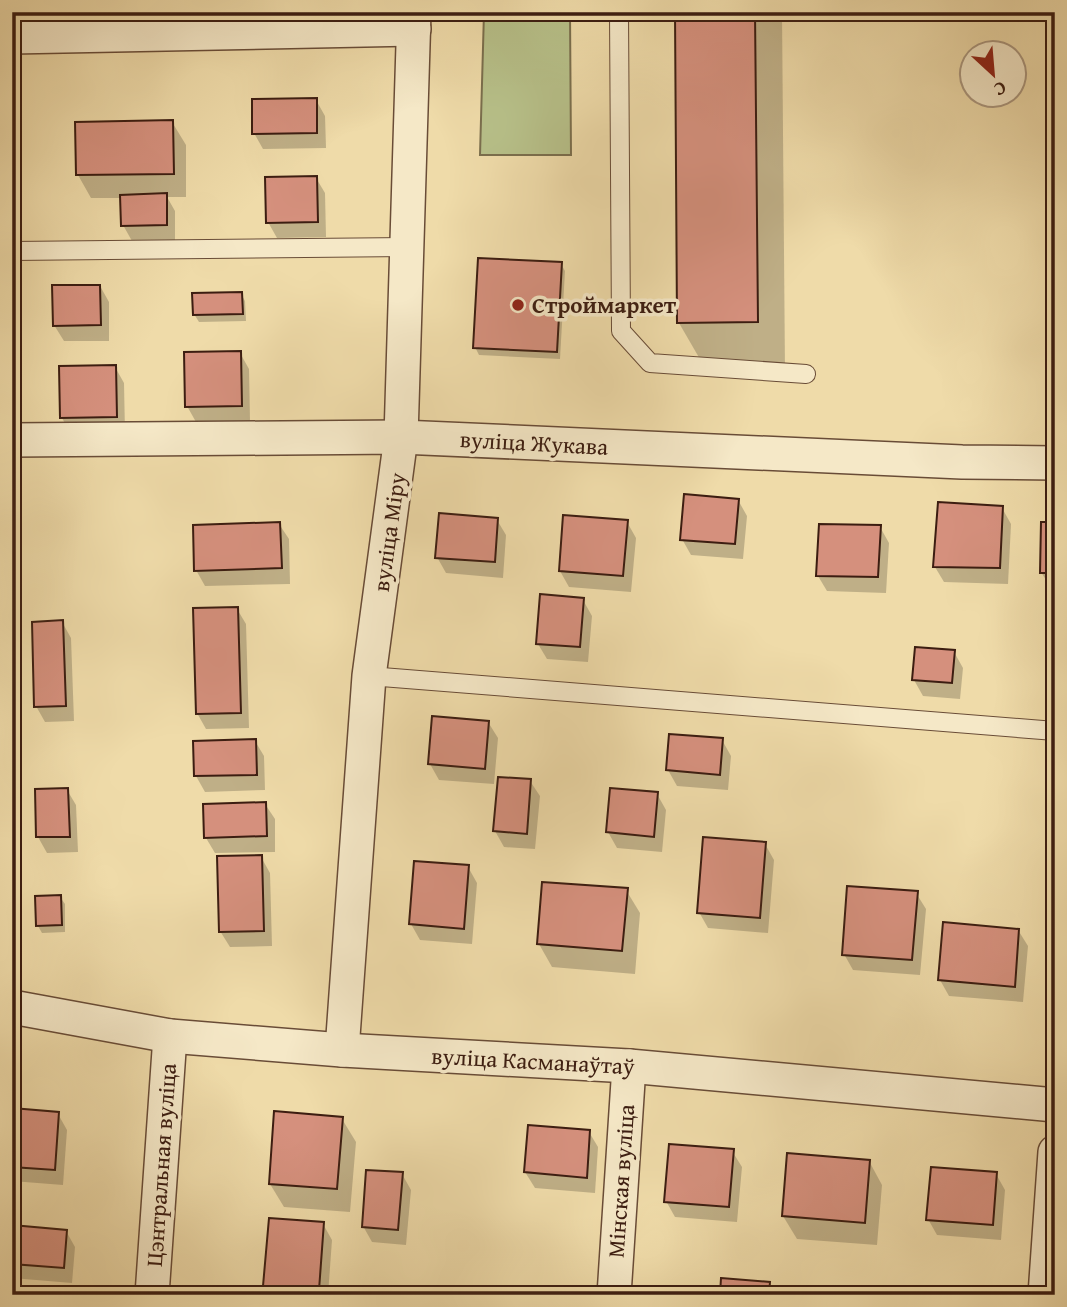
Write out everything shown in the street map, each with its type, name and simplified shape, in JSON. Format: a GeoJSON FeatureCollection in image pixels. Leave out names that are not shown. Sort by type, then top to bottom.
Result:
{"type":"FeatureCollection","features":[{"type":"Feature","properties":{"kind":"street"},"geometry":{"type":"LineString","coordinates":[[12,37],[414,20]]}},
{"type":"Feature","properties":{"kind":"street","name":"вуліца Міру"},"geometry":{"type":"LineString","coordinates":[[342,1050],[369,676],[401,437],[414,20]]}},
{"type":"Feature","properties":{"kind":"street","name":"вуліца Жукава"},"geometry":{"type":"LineString","coordinates":[[12,440],[401,437],[948,461],[1055,463]]}},
{"type":"Feature","properties":{"kind":"street","name":"вуліца Касманаўтаў"},"geometry":{"type":"LineString","coordinates":[[12,1007],[170,1036],[342,1050],[629,1066],[1055,1105]]}},
{"type":"Feature","properties":{"kind":"street","name":"Цэнтральная вуліца"},"geometry":{"type":"LineString","coordinates":[[152,1295],[170,1036]]}},
{"type":"Feature","properties":{"kind":"street","name":"Мінская вуліца"},"geometry":{"type":"LineString","coordinates":[[614,1295],[629,1066]]}},
{"type":"Feature","properties":{"kind":"street"},"geometry":{"type":"LineString","coordinates":[[1045,1295],[1055,1152]]}},
{"type":"Feature","properties":{"kind":"lane"},"geometry":{"type":"LineString","coordinates":[[619,12],[621,331],[650,363],[806,374]]}},
{"type":"Feature","properties":{"kind":"lane"},"geometry":{"type":"LineString","coordinates":[[12,251],[408,247]]}},
{"type":"Feature","properties":{"kind":"lane"},"geometry":{"type":"LineString","coordinates":[[369,676],[1055,731]]}},
{"type":"Feature","properties":{"kind":"green space"},"geometry":{"type":"Polygon","coordinates":[[[484,12],[570,12],[571,155],[480,155],[484,12]]]}},
{"type":"Feature","properties":{"kind":"building"},"geometry":{"type":"Polygon","coordinates":[[[675,12],[755,12],[758,322],[677,323],[675,12]]]}},
{"type":"Feature","properties":{"kind":"building"},"geometry":{"type":"Polygon","coordinates":[[[317,98],[317,133],[252,134],[252,99],[317,98]]]}},
{"type":"Feature","properties":{"kind":"building"},"geometry":{"type":"Polygon","coordinates":[[[173,120],[174,174],[76,175],[75,122],[173,120]]]}},
{"type":"Feature","properties":{"kind":"building"},"geometry":{"type":"Polygon","coordinates":[[[317,176],[318,222],[266,223],[265,177],[317,176]]]}},
{"type":"Feature","properties":{"kind":"building"},"geometry":{"type":"Polygon","coordinates":[[[167,193],[167,225],[121,226],[120,195],[167,193]]]}},
{"type":"Feature","properties":{"kind":"building","name":"Строймаркет"},"geometry":{"type":"Polygon","coordinates":[[[478,258],[562,262],[557,352],[473,348],[478,258]]]}},
{"type":"Feature","properties":{"kind":"building"},"geometry":{"type":"Polygon","coordinates":[[[52,285],[100,285],[101,325],[53,326],[52,285]]]}},
{"type":"Feature","properties":{"kind":"building"},"geometry":{"type":"Polygon","coordinates":[[[242,292],[243,314],[193,315],[192,293],[242,292]]]}},
{"type":"Feature","properties":{"kind":"building"},"geometry":{"type":"Polygon","coordinates":[[[241,351],[242,406],[185,407],[184,352],[241,351]]]}},
{"type":"Feature","properties":{"kind":"building"},"geometry":{"type":"Polygon","coordinates":[[[116,365],[117,417],[60,418],[59,366],[116,365]]]}},
{"type":"Feature","properties":{"kind":"building"},"geometry":{"type":"Polygon","coordinates":[[[684,494],[739,499],[735,544],[680,540],[684,494]]]}},
{"type":"Feature","properties":{"kind":"building"},"geometry":{"type":"Polygon","coordinates":[[[938,502],[1003,506],[1000,568],[933,567],[938,502]]]}},
{"type":"Feature","properties":{"kind":"building"},"geometry":{"type":"Polygon","coordinates":[[[439,513],[498,518],[495,562],[435,558],[439,513]]]}},
{"type":"Feature","properties":{"kind":"building"},"geometry":{"type":"Polygon","coordinates":[[[563,515],[628,520],[623,576],[559,571],[563,515]]]}},
{"type":"Feature","properties":{"kind":"building"},"geometry":{"type":"Polygon","coordinates":[[[280,522],[282,568],[194,571],[193,525],[280,522]]]}},
{"type":"Feature","properties":{"kind":"building"},"geometry":{"type":"Polygon","coordinates":[[[1041,522],[1055,522],[1055,573],[1040,573],[1041,522]]]}},
{"type":"Feature","properties":{"kind":"building"},"geometry":{"type":"Polygon","coordinates":[[[819,524],[881,525],[878,577],[816,576],[819,524]]]}},
{"type":"Feature","properties":{"kind":"building"},"geometry":{"type":"Polygon","coordinates":[[[540,594],[584,598],[580,647],[536,644],[540,594]]]}},
{"type":"Feature","properties":{"kind":"building"},"geometry":{"type":"Polygon","coordinates":[[[238,607],[241,713],[196,714],[193,608],[238,607]]]}},
{"type":"Feature","properties":{"kind":"building"},"geometry":{"type":"Polygon","coordinates":[[[63,620],[66,706],[34,707],[32,622],[63,620]]]}},
{"type":"Feature","properties":{"kind":"building"},"geometry":{"type":"Polygon","coordinates":[[[915,647],[955,650],[952,683],[912,680],[915,647]]]}},
{"type":"Feature","properties":{"kind":"building"},"geometry":{"type":"Polygon","coordinates":[[[432,716],[489,721],[485,769],[428,764],[432,716]]]}},
{"type":"Feature","properties":{"kind":"building"},"geometry":{"type":"Polygon","coordinates":[[[669,734],[723,738],[720,775],[666,770],[669,734]]]}},
{"type":"Feature","properties":{"kind":"building"},"geometry":{"type":"Polygon","coordinates":[[[256,739],[257,775],[194,776],[193,741],[256,739]]]}},
{"type":"Feature","properties":{"kind":"building"},"geometry":{"type":"Polygon","coordinates":[[[498,777],[531,779],[527,834],[493,831],[498,777]]]}},
{"type":"Feature","properties":{"kind":"building"},"geometry":{"type":"Polygon","coordinates":[[[14,778],[15,810],[12,810],[14,778]]]}},
{"type":"Feature","properties":{"kind":"building"},"geometry":{"type":"Polygon","coordinates":[[[68,788],[70,837],[36,837],[35,789],[68,788]]]}},
{"type":"Feature","properties":{"kind":"building"},"geometry":{"type":"Polygon","coordinates":[[[610,788],[658,792],[654,837],[606,832],[610,788]]]}},
{"type":"Feature","properties":{"kind":"building"},"geometry":{"type":"Polygon","coordinates":[[[266,802],[267,836],[204,838],[203,804],[266,802]]]}},
{"type":"Feature","properties":{"kind":"building"},"geometry":{"type":"Polygon","coordinates":[[[703,837],[766,842],[760,918],[697,913],[703,837]]]}},
{"type":"Feature","properties":{"kind":"building"},"geometry":{"type":"Polygon","coordinates":[[[262,855],[264,931],[219,932],[217,856],[262,855]]]}},
{"type":"Feature","properties":{"kind":"building"},"geometry":{"type":"Polygon","coordinates":[[[414,861],[469,865],[464,929],[409,924],[414,861]]]}},
{"type":"Feature","properties":{"kind":"building"},"geometry":{"type":"Polygon","coordinates":[[[542,882],[628,888],[622,951],[537,944],[542,882]]]}},
{"type":"Feature","properties":{"kind":"building"},"geometry":{"type":"Polygon","coordinates":[[[847,886],[918,891],[912,960],[842,955],[847,886]]]}},
{"type":"Feature","properties":{"kind":"building"},"geometry":{"type":"Polygon","coordinates":[[[61,895],[62,925],[36,926],[35,896],[61,895]]]}},
{"type":"Feature","properties":{"kind":"building"},"geometry":{"type":"Polygon","coordinates":[[[943,922],[1019,929],[1015,987],[938,980],[943,922]]]}},
{"type":"Feature","properties":{"kind":"building"},"geometry":{"type":"Polygon","coordinates":[[[1053,925],[1055,987],[1048,987],[1053,925]]]}},
{"type":"Feature","properties":{"kind":"building"},"geometry":{"type":"Polygon","coordinates":[[[12,1108],[59,1112],[55,1170],[12,1167],[12,1108]]]}},
{"type":"Feature","properties":{"kind":"building"},"geometry":{"type":"Polygon","coordinates":[[[274,1111],[343,1117],[337,1189],[269,1184],[274,1111]]]}},
{"type":"Feature","properties":{"kind":"building"},"geometry":{"type":"Polygon","coordinates":[[[528,1125],[590,1130],[587,1178],[524,1172],[528,1125]]]}},
{"type":"Feature","properties":{"kind":"building"},"geometry":{"type":"Polygon","coordinates":[[[669,1144],[734,1149],[729,1207],[664,1202],[669,1144]]]}},
{"type":"Feature","properties":{"kind":"building"},"geometry":{"type":"Polygon","coordinates":[[[787,1153],[870,1160],[865,1223],[782,1216],[787,1153]]]}},
{"type":"Feature","properties":{"kind":"building"},"geometry":{"type":"Polygon","coordinates":[[[931,1167],[997,1172],[993,1225],[926,1220],[931,1167]]]}},
{"type":"Feature","properties":{"kind":"building"},"geometry":{"type":"Polygon","coordinates":[[[366,1170],[403,1172],[398,1230],[362,1227],[366,1170]]]}},
{"type":"Feature","properties":{"kind":"building"},"geometry":{"type":"Polygon","coordinates":[[[269,1218],[324,1222],[319,1290],[263,1286],[269,1218]]]}},
{"type":"Feature","properties":{"kind":"building"},"geometry":{"type":"Polygon","coordinates":[[[12,1225],[67,1230],[64,1268],[12,1264],[12,1225]]]}},
{"type":"Feature","properties":{"kind":"building"},"geometry":{"type":"Polygon","coordinates":[[[721,1278],[770,1282],[769,1295],[720,1295],[721,1278]]]}},
{"type":"Feature","properties":{"kind":"building"},"geometry":{"type":"Polygon","coordinates":[[[512,1289],[575,1294],[575,1295],[511,1295],[512,1289]]]}},
{"type":"Feature","properties":{"kind":"place","name":"Строймаркет"},"geometry":{"type":"Point","coordinates":[518,305]}}]}
